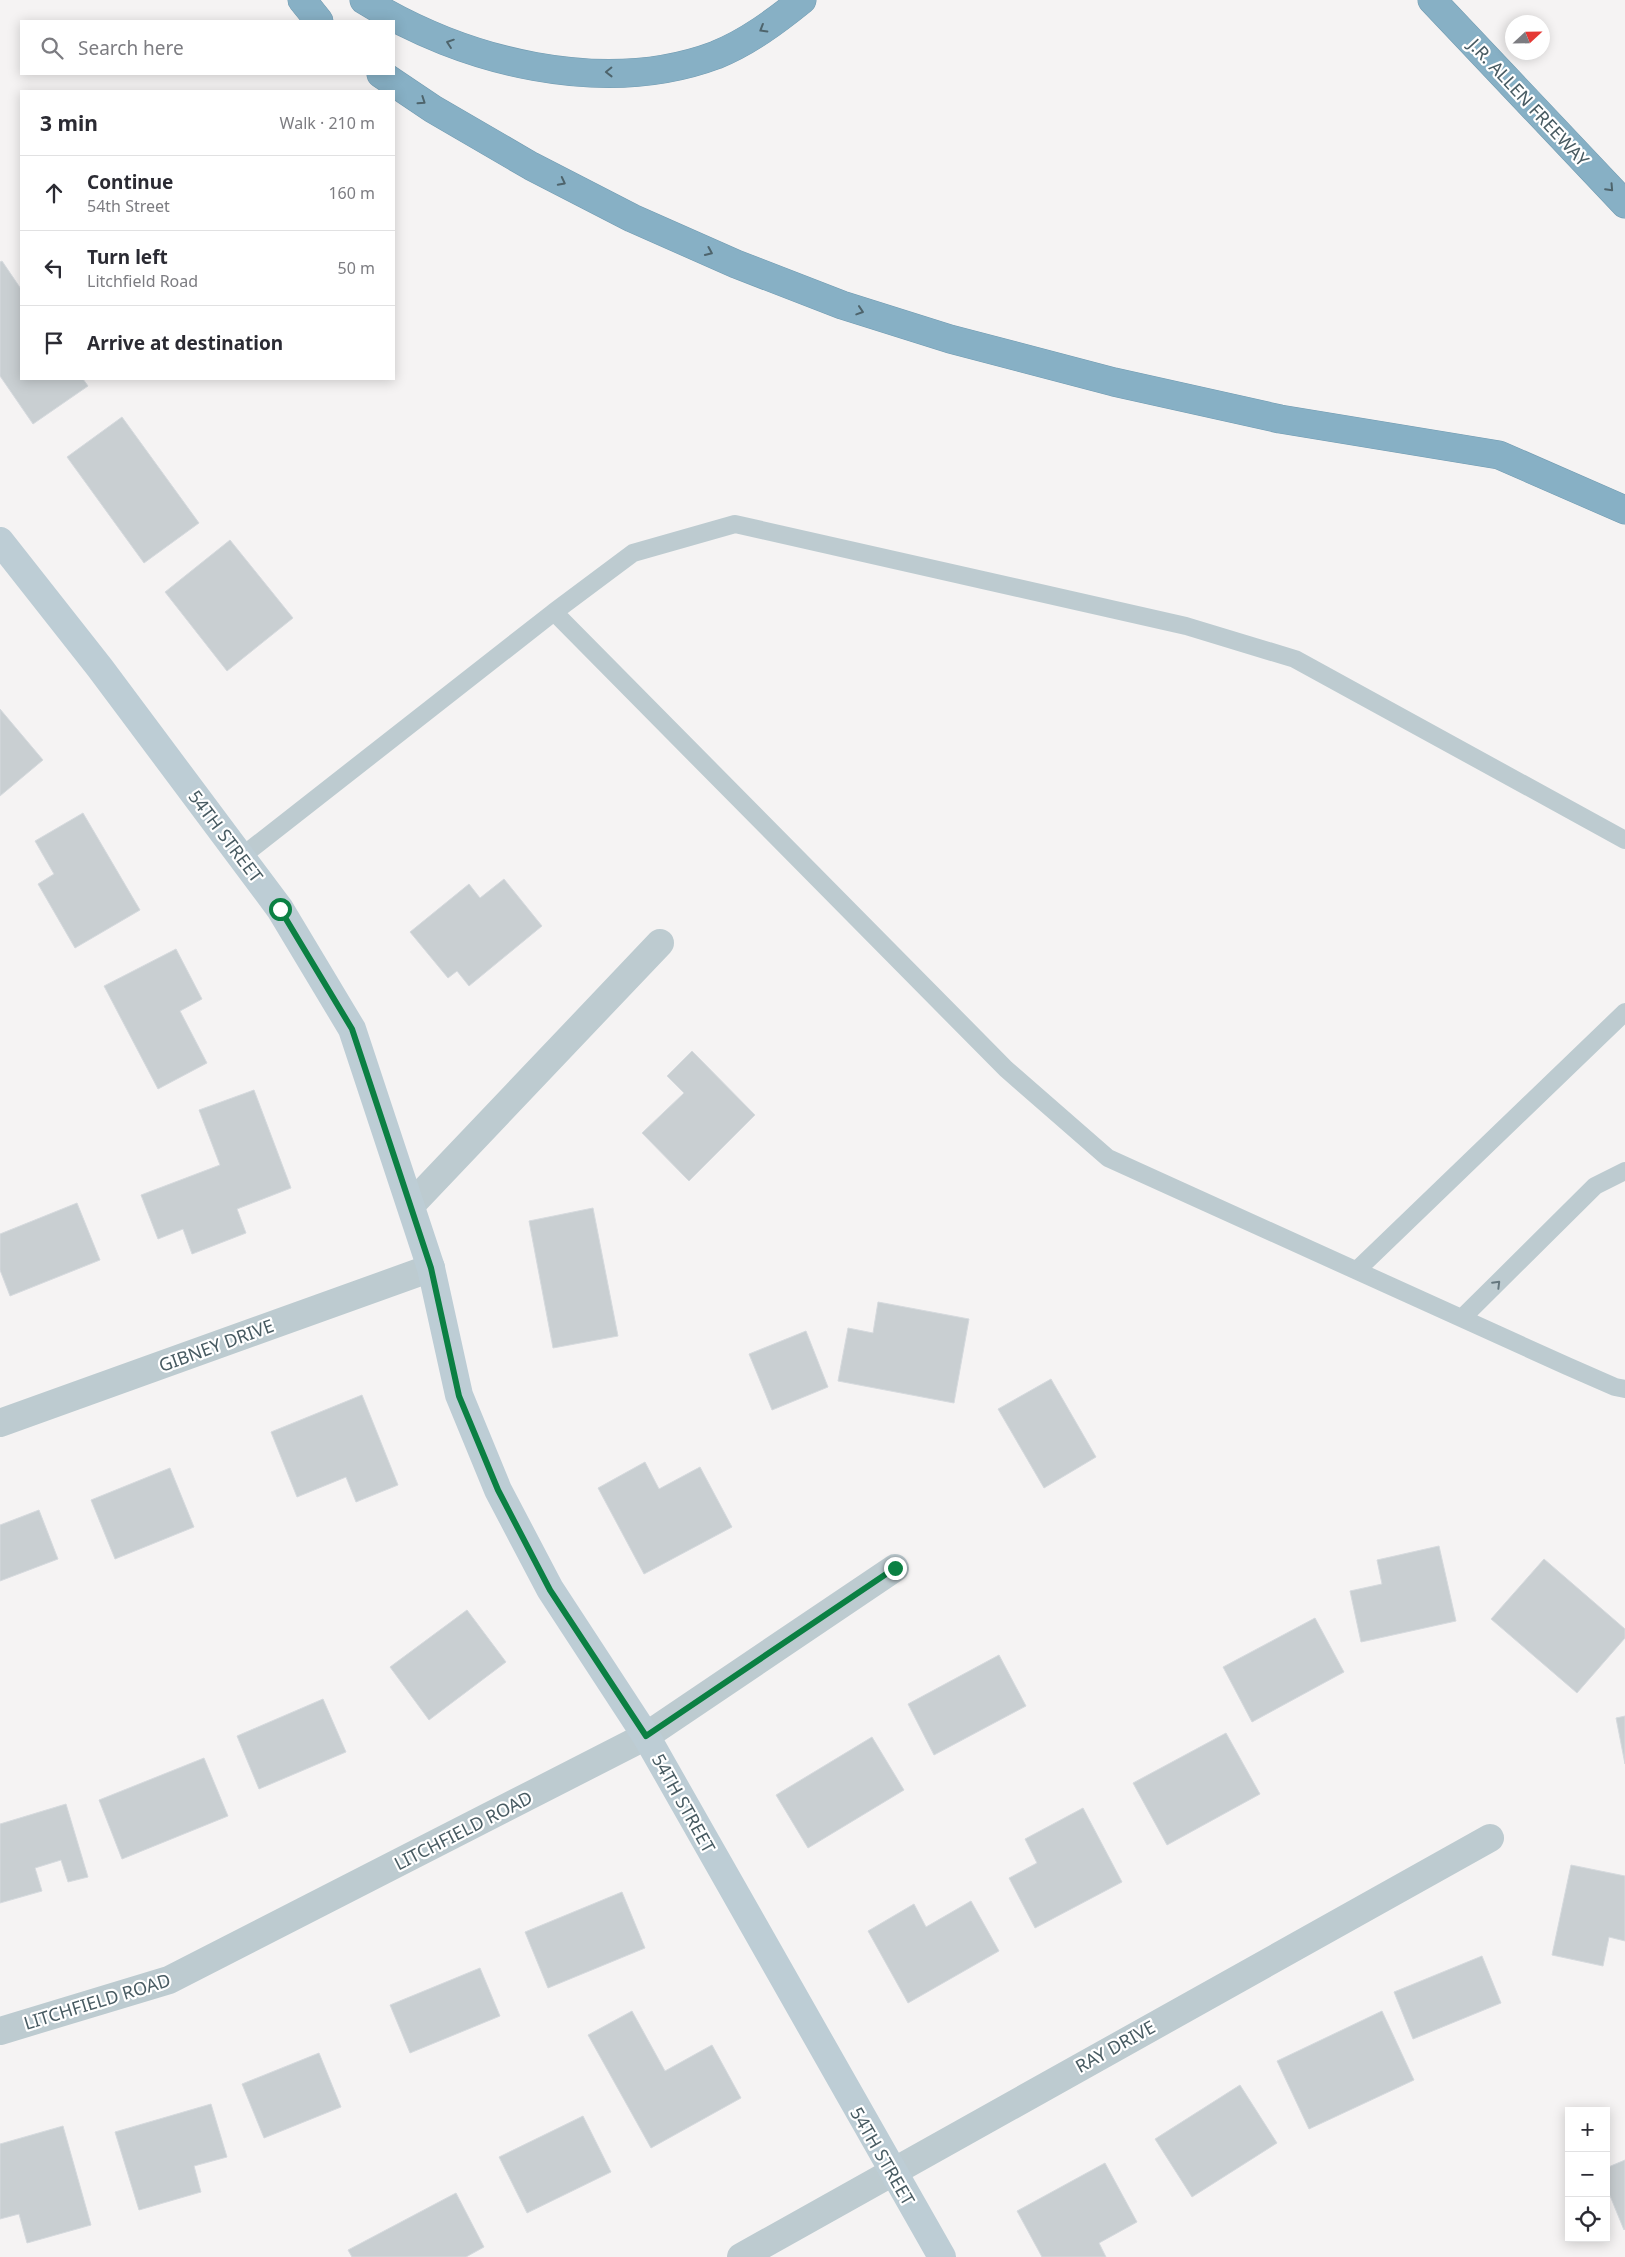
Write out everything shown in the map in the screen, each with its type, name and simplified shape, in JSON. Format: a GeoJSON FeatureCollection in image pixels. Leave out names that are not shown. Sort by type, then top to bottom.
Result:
{"type":"FeatureCollection","features":[{"type":"Feature","properties":{"kind":"highway"},"geometry":{"type":"LineString","coordinates":[[302,0],[318,20]]}},
{"type":"Feature","properties":{"kind":"highway"},"geometry":{"type":"LineString","coordinates":[[364,0],[387,15],[439,40],[492,58],[548,68],[605,72],[661,69],[716,54],[766,28],[802,0]]}},
{"type":"Feature","properties":{"kind":"highway","name":"J.R. ALLEN FREEWAY"},"geometry":{"type":"LineString","coordinates":[[1432,0],[1625,204]]}},
{"type":"Feature","properties":{"kind":"highway"},"geometry":{"type":"LineString","coordinates":[[382,75],[433,109],[531,166],[632,218],[736,264],[842,304],[950,339],[1114,382],[1280,419],[1500,455],[1625,510]]}},
{"type":"Feature","properties":{"kind":"main road","name":"54TH STREET"},"geometry":{"type":"LineString","coordinates":[[0,541],[106,676],[280,909],[352,1029],[431,1268],[459,1396],[498,1490],[550,1590],[646,1736],[891,2171],[942,2257]]}},
{"type":"Feature","properties":{"kind":"street"},"geometry":{"type":"LineString","coordinates":[[411,1205],[660,943]]}},
{"type":"Feature","properties":{"kind":"street","name":"GIBNEY DRIVE"},"geometry":{"type":"LineString","coordinates":[[0,1422],[431,1268]]}},
{"type":"Feature","properties":{"kind":"street","name":"LITCHFIELD ROAD"},"geometry":{"type":"LineString","coordinates":[[0,2031],[168,1980],[646,1736],[895,1568]]}},
{"type":"Feature","properties":{"kind":"street","name":"RAY DRIVE"},"geometry":{"type":"LineString","coordinates":[[740,2257],[1490,1838]]}},
{"type":"Feature","properties":{"kind":"lane"},"geometry":{"type":"LineString","coordinates":[[241,857],[554,612],[633,554],[735,524],[1186,626],[1295,659],[1625,840]]}},
{"type":"Feature","properties":{"kind":"lane"},"geometry":{"type":"LineString","coordinates":[[554,612],[1006,1069],[1108,1158],[1615,1387],[1625,1389]]}},
{"type":"Feature","properties":{"kind":"lane"},"geometry":{"type":"LineString","coordinates":[[1357,1270],[1625,1012]]}},
{"type":"Feature","properties":{"kind":"lane"},"geometry":{"type":"LineString","coordinates":[[1462,1318],[1595,1186],[1625,1170]]}},
{"type":"Feature","properties":{"kind":"building"},"geometry":{"type":"Polygon","coordinates":[[[2,261],[20,288],[20,380],[84,380],[88,386],[33,424],[0,376],[0,262],[2,261]]]}},
{"type":"Feature","properties":{"kind":"building"},"geometry":{"type":"Polygon","coordinates":[[[122,417],[199,523],[144,563],[67,457],[122,417]]]}},
{"type":"Feature","properties":{"kind":"building"},"geometry":{"type":"Polygon","coordinates":[[[230,540],[293,618],[227,671],[165,592],[230,540]]]}},
{"type":"Feature","properties":{"kind":"building"},"geometry":{"type":"Polygon","coordinates":[[[0,709],[43,760],[0,796],[0,709]]]}},
{"type":"Feature","properties":{"kind":"building"},"geometry":{"type":"Polygon","coordinates":[[[83,813],[140,910],[75,948],[38,884],[54,874],[35,841],[83,813]]]}},
{"type":"Feature","properties":{"kind":"building"},"geometry":{"type":"Polygon","coordinates":[[[504,879],[542,926],[469,986],[457,971],[448,978],[410,932],[469,884],[480,898],[504,879]]]}},
{"type":"Feature","properties":{"kind":"building"},"geometry":{"type":"Polygon","coordinates":[[[176,949],[202,999],[180,1011],[207,1063],[158,1089],[104,986],[176,949]]]}},
{"type":"Feature","properties":{"kind":"building"},"geometry":{"type":"Polygon","coordinates":[[[692,1051],[755,1115],[689,1181],[642,1133],[684,1093],[667,1076],[692,1051]]]}},
{"type":"Feature","properties":{"kind":"building"},"geometry":{"type":"Polygon","coordinates":[[[254,1090],[291,1188],[237,1209],[246,1233],[192,1254],[183,1229],[158,1239],[141,1195],[220,1165],[199,1110],[254,1090]]]}},
{"type":"Feature","properties":{"kind":"building"},"geometry":{"type":"Polygon","coordinates":[[[77,1203],[100,1260],[10,1296],[0,1270],[0,1234],[77,1203]]]}},
{"type":"Feature","properties":{"kind":"building"},"geometry":{"type":"Polygon","coordinates":[[[593,1208],[618,1336],[553,1348],[529,1221],[593,1208]]]}},
{"type":"Feature","properties":{"kind":"building"},"geometry":{"type":"Polygon","coordinates":[[[878,1302],[969,1319],[954,1403],[838,1381],[848,1328],[873,1333],[878,1302]]]}},
{"type":"Feature","properties":{"kind":"building"},"geometry":{"type":"Polygon","coordinates":[[[806,1331],[828,1387],[772,1410],[749,1354],[806,1331]]]}},
{"type":"Feature","properties":{"kind":"building"},"geometry":{"type":"Polygon","coordinates":[[[1051,1379],[1096,1457],[1044,1488],[998,1409],[1051,1379]]]}},
{"type":"Feature","properties":{"kind":"building"},"geometry":{"type":"Polygon","coordinates":[[[362,1395],[398,1485],[356,1502],[346,1477],[297,1497],[271,1432],[362,1395]]]}},
{"type":"Feature","properties":{"kind":"building"},"geometry":{"type":"Polygon","coordinates":[[[645,1462],[659,1489],[700,1467],[732,1527],[644,1574],[598,1488],[645,1462]]]}},
{"type":"Feature","properties":{"kind":"building"},"geometry":{"type":"Polygon","coordinates":[[[170,1468],[194,1527],[115,1559],[91,1500],[170,1468]]]}},
{"type":"Feature","properties":{"kind":"building"},"geometry":{"type":"Polygon","coordinates":[[[39,1510],[58,1559],[0,1581],[0,1525],[39,1510]]]}},
{"type":"Feature","properties":{"kind":"building"},"geometry":{"type":"Polygon","coordinates":[[[1439,1546],[1456,1621],[1361,1642],[1350,1591],[1382,1584],[1377,1560],[1439,1546]]]}},
{"type":"Feature","properties":{"kind":"building"},"geometry":{"type":"Polygon","coordinates":[[[1544,1559],[1625,1629],[1625,1638],[1577,1693],[1491,1619],[1544,1559]]]}},
{"type":"Feature","properties":{"kind":"building"},"geometry":{"type":"Polygon","coordinates":[[[467,1610],[506,1662],[429,1720],[390,1667],[467,1610]]]}},
{"type":"Feature","properties":{"kind":"building"},"geometry":{"type":"Polygon","coordinates":[[[1315,1618],[1344,1672],[1252,1722],[1223,1667],[1315,1618]]]}},
{"type":"Feature","properties":{"kind":"building"},"geometry":{"type":"Polygon","coordinates":[[[999,1655],[1026,1706],[934,1755],[908,1704],[999,1655]]]}},
{"type":"Feature","properties":{"kind":"building"},"geometry":{"type":"Polygon","coordinates":[[[323,1699],[346,1752],[259,1789],[237,1736],[323,1699]]]}},
{"type":"Feature","properties":{"kind":"building"},"geometry":{"type":"Polygon","coordinates":[[[1625,1716],[1625,1764],[1616,1718],[1625,1716]]]}},
{"type":"Feature","properties":{"kind":"building"},"geometry":{"type":"Polygon","coordinates":[[[1226,1733],[1260,1794],[1167,1845],[1133,1783],[1226,1733]]]}},
{"type":"Feature","properties":{"kind":"building"},"geometry":{"type":"Polygon","coordinates":[[[872,1737],[904,1790],[808,1848],[776,1795],[872,1737]]]}},
{"type":"Feature","properties":{"kind":"building"},"geometry":{"type":"Polygon","coordinates":[[[204,1758],[228,1816],[122,1859],[99,1800],[204,1758]]]}},
{"type":"Feature","properties":{"kind":"building"},"geometry":{"type":"Polygon","coordinates":[[[66,1804],[88,1877],[68,1882],[61,1860],[35,1868],[42,1891],[0,1903],[0,1824],[66,1804]]]}},
{"type":"Feature","properties":{"kind":"building"},"geometry":{"type":"Polygon","coordinates":[[[1083,1808],[1122,1882],[1035,1928],[1009,1878],[1037,1863],[1025,1839],[1083,1808]]]}},
{"type":"Feature","properties":{"kind":"building"},"geometry":{"type":"Polygon","coordinates":[[[1571,1865],[1625,1876],[1625,1941],[1609,1937],[1603,1966],[1552,1955],[1571,1865]]]}},
{"type":"Feature","properties":{"kind":"building"},"geometry":{"type":"Polygon","coordinates":[[[622,1892],[645,1948],[548,1988],[525,1932],[622,1892]]]}},
{"type":"Feature","properties":{"kind":"building"},"geometry":{"type":"Polygon","coordinates":[[[971,1901],[999,1951],[908,2003],[868,1931],[914,1904],[926,1927],[971,1901]]]}},
{"type":"Feature","properties":{"kind":"building"},"geometry":{"type":"Polygon","coordinates":[[[1482,1956],[1501,2003],[1413,2039],[1394,1992],[1482,1956]]]}},
{"type":"Feature","properties":{"kind":"building"},"geometry":{"type":"Polygon","coordinates":[[[480,1968],[500,2016],[410,2053],[390,2005],[480,1968]]]}},
{"type":"Feature","properties":{"kind":"building"},"geometry":{"type":"Polygon","coordinates":[[[632,2011],[665,2071],[712,2045],[741,2098],[651,2148],[588,2035],[632,2011]]]}},
{"type":"Feature","properties":{"kind":"building"},"geometry":{"type":"Polygon","coordinates":[[[1382,2011],[1414,2080],[1309,2129],[1277,2061],[1382,2011]]]}},
{"type":"Feature","properties":{"kind":"building"},"geometry":{"type":"Polygon","coordinates":[[[319,2053],[341,2107],[264,2138],[242,2084],[319,2053]]]}},
{"type":"Feature","properties":{"kind":"building"},"geometry":{"type":"Polygon","coordinates":[[[1240,2085],[1277,2143],[1192,2197],[1155,2139],[1240,2085]]]}},
{"type":"Feature","properties":{"kind":"building"},"geometry":{"type":"Polygon","coordinates":[[[211,2104],[227,2157],[194,2166],[201,2192],[139,2210],[115,2132],[211,2104]]]}},
{"type":"Feature","properties":{"kind":"building"},"geometry":{"type":"Polygon","coordinates":[[[583,2116],[611,2172],[527,2213],[499,2157],[583,2116]]]}},
{"type":"Feature","properties":{"kind":"building"},"geometry":{"type":"Polygon","coordinates":[[[63,2126],[91,2225],[27,2243],[19,2214],[0,2219],[0,2144],[63,2126]]]}},
{"type":"Feature","properties":{"kind":"building"},"geometry":{"type":"Polygon","coordinates":[[[1625,2160],[1624,2230],[1610,2196],[1610,2166],[1625,2160]]]}},
{"type":"Feature","properties":{"kind":"building"},"geometry":{"type":"Polygon","coordinates":[[[1105,2163],[1137,2222],[1099,2243],[1106,2257],[1042,2257],[1017,2211],[1105,2163]]]}},
{"type":"Feature","properties":{"kind":"building"},"geometry":{"type":"Polygon","coordinates":[[[456,2193],[484,2247],[466,2257],[352,2257],[348,2250],[456,2193]]]}},
{"type":"Feature","properties":{"kind":"route"},"geometry":{"type":"LineString","coordinates":[[280,909],[352,1029],[431,1268],[459,1396],[498,1490],[550,1590],[646,1736],[895,1568]]}}]}
